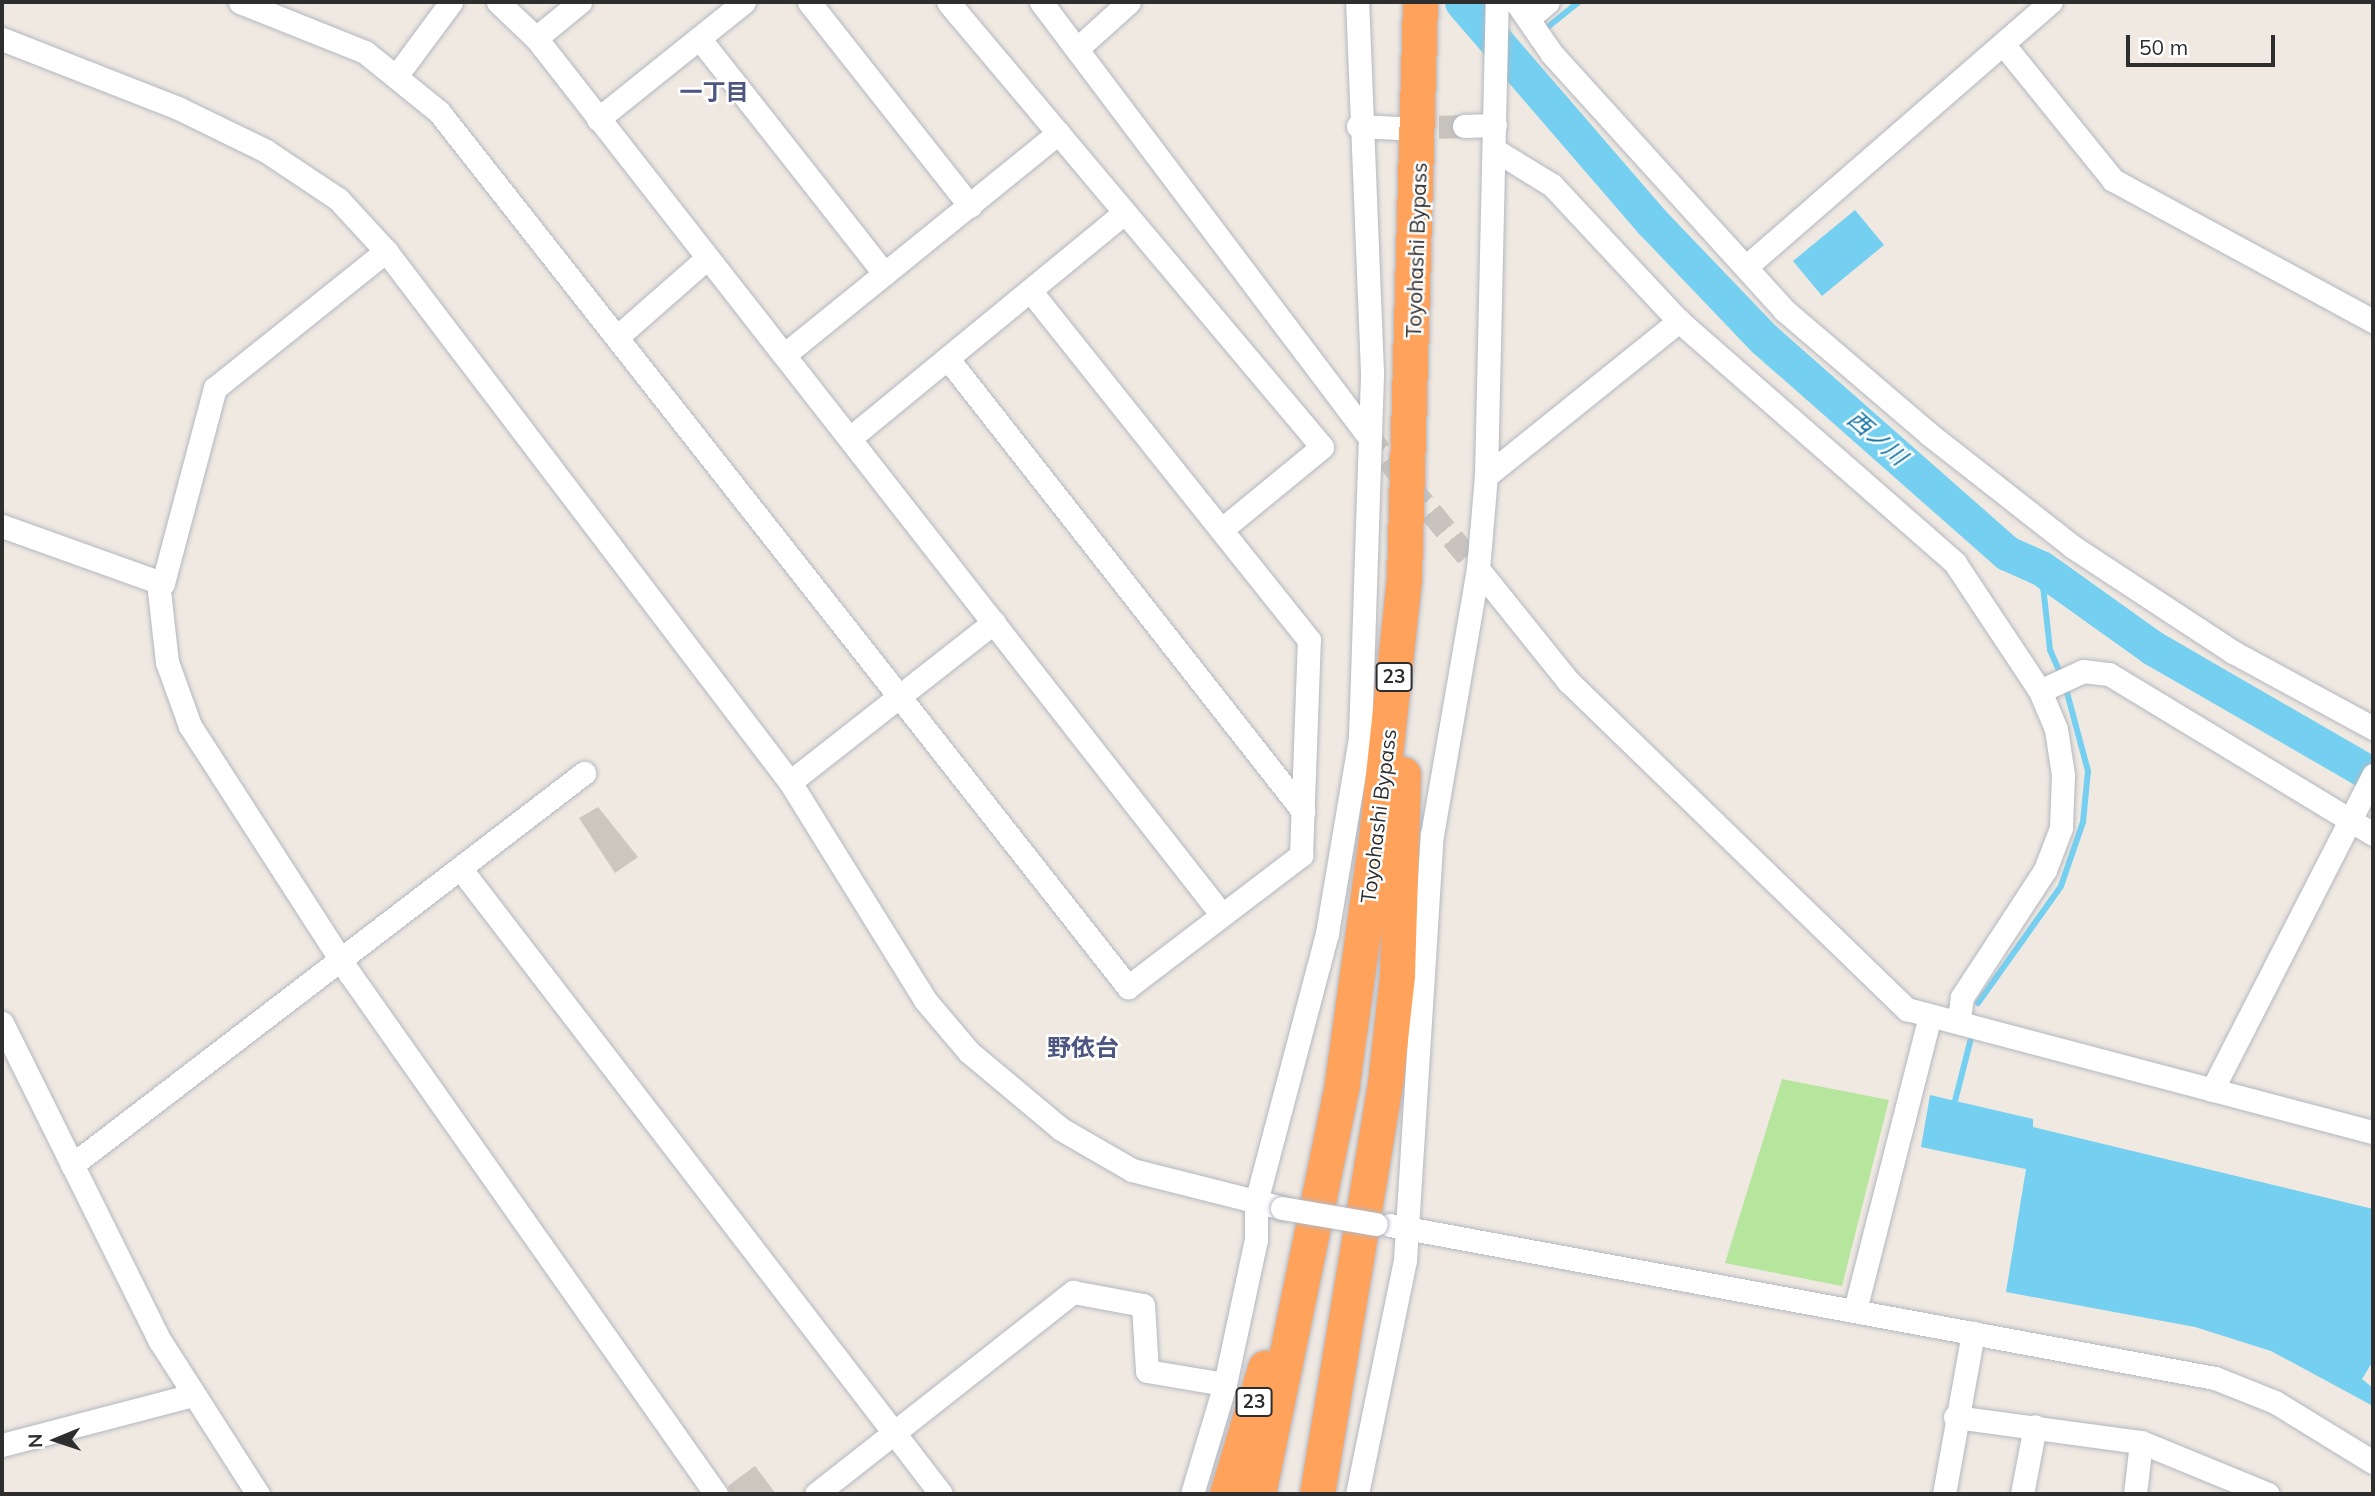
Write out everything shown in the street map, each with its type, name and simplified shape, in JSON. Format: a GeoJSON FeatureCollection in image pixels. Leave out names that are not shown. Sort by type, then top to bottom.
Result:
{"type":"FeatureCollection","features":[{"type":"Feature","properties":{"kind":"highway","name":"Toyohashi Bypass"},"geometry":{"type":"LineString","coordinates":[[1258,1494],[1298,1318],[1342,1083],[1404,578],[1420,16]]}},
{"type":"Feature","properties":{"kind":"highway","name":"23"},"geometry":{"type":"LineString","coordinates":[[1317,1494],[1377,1143],[1397,975],[1404,578]]}},
{"type":"Feature","properties":{"kind":"highway","name":"23"},"geometry":{"type":"LineString","coordinates":[[1227,1494],[1266,1366],[1298,1318]]}},
{"type":"Feature","properties":{"kind":"street"},"geometry":{"type":"LineString","coordinates":[[240,2],[365,52],[397,75],[439,112],[1128,987],[1301,855],[1309,640],[1030,291]]}},
{"type":"Feature","properties":{"kind":"street"},"geometry":{"type":"LineString","coordinates":[[397,75],[451,2]]}},
{"type":"Feature","properties":{"kind":"street"},"geometry":{"type":"LineString","coordinates":[[498,2],[536,38],[1222,915]]}},
{"type":"Feature","properties":{"kind":"street"},"geometry":{"type":"LineString","coordinates":[[536,38],[580,2]]}},
{"type":"Feature","properties":{"kind":"street"},"geometry":{"type":"LineString","coordinates":[[598,119],[744,2]]}},
{"type":"Feature","properties":{"kind":"street"},"geometry":{"type":"LineString","coordinates":[[809,2],[970,206]]}},
{"type":"Feature","properties":{"kind":"street"},"geometry":{"type":"LineString","coordinates":[[948,2],[1322,447],[1222,529]]}},
{"type":"Feature","properties":{"kind":"street"},"geometry":{"type":"LineString","coordinates":[[1041,2],[1079,47],[1366,433]]}},
{"type":"Feature","properties":{"kind":"street"},"geometry":{"type":"LineString","coordinates":[[1079,47],[1129,2]]}},
{"type":"Feature","properties":{"kind":"street"},"geometry":{"type":"LineString","coordinates":[[1192,1494],[1225,1384],[1256,1240],[1256,1202],[1327,933],[1346,835],[1368,616],[1366,433],[1372,372],[1358,126],[1357,2]]}},
{"type":"Feature","properties":{"kind":"street"},"geometry":{"type":"LineString","coordinates":[[1510,7],[1548,2]]}},
{"type":"Feature","properties":{"kind":"street"},"geometry":{"type":"LineString","coordinates":[[1748,265],[2051,2]]}},
{"type":"Feature","properties":{"kind":"street"},"geometry":{"type":"LineString","coordinates":[[1357,1494],[1385,1376],[1405,1228],[1432,835],[1478,569],[1486,476],[1495,125],[1510,7]]}},
{"type":"Feature","properties":{"kind":"street"},"geometry":{"type":"LineString","coordinates":[[1510,7],[1748,265],[1784,310],[2073,547],[2233,652],[2373,728]]}},
{"type":"Feature","properties":{"kind":"street"},"geometry":{"type":"LineString","coordinates":[[699,38],[885,274]]}},
{"type":"Feature","properties":{"kind":"street"},"geometry":{"type":"LineString","coordinates":[[2,39],[266,151],[338,199],[386,251],[790,782],[925,1000],[1005,1088],[1132,1170],[1282,1208],[1856,1310],[2215,1378],[2275,1402],[2373,1462]]}},
{"type":"Feature","properties":{"kind":"street"},"geometry":{"type":"LineString","coordinates":[[2004,44],[2113,180],[2373,321]]}},
{"type":"Feature","properties":{"kind":"street"},"geometry":{"type":"LineString","coordinates":[[1464,126],[1495,125]]}},
{"type":"Feature","properties":{"kind":"street"},"geometry":{"type":"LineString","coordinates":[[1358,126],[1399,128]]}},
{"type":"Feature","properties":{"kind":"street"},"geometry":{"type":"LineString","coordinates":[[784,355],[1058,133]]}},
{"type":"Feature","properties":{"kind":"street"},"geometry":{"type":"LineString","coordinates":[[1495,150],[1552,186],[1679,321],[1955,563],[2040,691],[2061,764],[2062,828],[2045,870],[1962,997],[1959,1019]]}},
{"type":"Feature","properties":{"kind":"street"},"geometry":{"type":"LineString","coordinates":[[850,438],[1124,214]]}},
{"type":"Feature","properties":{"kind":"street"},"geometry":{"type":"LineString","coordinates":[[2,526],[163,583],[215,388],[386,251]]}},
{"type":"Feature","properties":{"kind":"street"},"geometry":{"type":"LineString","coordinates":[[617,337],[707,258]]}},
{"type":"Feature","properties":{"kind":"street"},"geometry":{"type":"LineString","coordinates":[[1486,476],[1679,321]]}},
{"type":"Feature","properties":{"kind":"street"},"geometry":{"type":"LineString","coordinates":[[948,359],[1303,811]]}},
{"type":"Feature","properties":{"kind":"street"},"geometry":{"type":"LineString","coordinates":[[1478,569],[1568,681],[1907,1009],[1930,1016],[1959,1019],[2373,1132]]}},
{"type":"Feature","properties":{"kind":"street"},"geometry":{"type":"LineString","coordinates":[[158,582],[178,704],[341,955],[716,1494]]}},
{"type":"Feature","properties":{"kind":"street"},"geometry":{"type":"LineString","coordinates":[[790,782],[900,699],[994,622]]}},
{"type":"Feature","properties":{"kind":"street"},"geometry":{"type":"LineString","coordinates":[[2040,691],[2082,671],[2109,674],[2352,817],[2373,834]]}},
{"type":"Feature","properties":{"kind":"street"},"geometry":{"type":"LineString","coordinates":[[72,1165],[341,955],[584,773]]}},
{"type":"Feature","properties":{"kind":"street"},"geometry":{"type":"LineString","coordinates":[[2212,1090],[2373,775]]}},
{"type":"Feature","properties":{"kind":"street"},"geometry":{"type":"LineString","coordinates":[[460,868],[941,1494]]}},
{"type":"Feature","properties":{"kind":"street"},"geometry":{"type":"LineString","coordinates":[[1856,1310],[1930,1016]]}},
{"type":"Feature","properties":{"kind":"street"},"geometry":{"type":"LineString","coordinates":[[5,1036],[193,1395],[258,1494]]}},
{"type":"Feature","properties":{"kind":"street"},"geometry":{"type":"LineString","coordinates":[[816,1494],[1073,1292],[1143,1305],[1147,1371],[1225,1384]]}},
{"type":"Feature","properties":{"kind":"street"},"geometry":{"type":"LineString","coordinates":[[1944,1494],[1955,1417],[1973,1333]]}},
{"type":"Feature","properties":{"kind":"street"},"geometry":{"type":"LineString","coordinates":[[2,1444],[193,1395]]}},
{"type":"Feature","properties":{"kind":"street"},"geometry":{"type":"LineString","coordinates":[[1955,1417],[2035,1426],[2141,1443],[2256,1491]]}},
{"type":"Feature","properties":{"kind":"street"},"geometry":{"type":"LineString","coordinates":[[2022,1494],[2035,1426]]}},
{"type":"Feature","properties":{"kind":"street"},"geometry":{"type":"LineString","coordinates":[[2135,1494],[2141,1443]]}},
{"type":"Feature","properties":{"kind":"green space"},"geometry":{"type":"Polygon","coordinates":[[[1782,1079],[1889,1100],[1842,1286],[1725,1263],[1782,1079]]]}},
{"type":"Feature","properties":{"kind":"water"},"geometry":{"type":"Polygon","coordinates":[[[1855,210],[1884,245],[1822,296],[1793,261],[1855,210]]]}},
{"type":"Feature","properties":{"kind":"water"},"geometry":{"type":"Polygon","coordinates":[[[1930,1095],[2033,1119],[2033,1127],[2373,1209],[2373,1361],[2362,1379],[2373,1388],[2373,1406],[2271,1351],[2195,1327],[2006,1292],[2026,1169],[1921,1147],[1930,1095]]]}},
{"type":"Feature","properties":{"kind":"building"},"geometry":{"type":"Polygon","coordinates":[[[598,807],[638,857],[615,873],[579,818],[598,807]]]}},
{"type":"Feature","properties":{"kind":"building"},"geometry":{"type":"Polygon","coordinates":[[[755,1466],[776,1494],[730,1494],[728,1486],[755,1466]]]}},
{"type":"Feature","properties":{"kind":"waterway","name":"西ノ川"},"geometry":{"type":"LineString","coordinates":[[1462,2],[1653,223],[1763,338],[2007,553],[2041,568],[2153,648],[2373,775]]}},
{"type":"Feature","properties":{"kind":"waterway"},"geometry":{"type":"LineString","coordinates":[[1549,26],[1579,2]]}},
{"type":"Feature","properties":{"kind":"waterway"},"geometry":{"type":"LineString","coordinates":[[2041,568],[2050,650],[2061,675]]}},
{"type":"Feature","properties":{"kind":"waterway"},"geometry":{"type":"LineString","coordinates":[[1978,1003],[2061,886],[2083,822],[2088,771],[2065,685]]}},
{"type":"Feature","properties":{"kind":"waterway"},"geometry":{"type":"LineString","coordinates":[[1955,1101],[1971,1038]]}},
{"type":"Feature","properties":{"kind":"tunnel"},"geometry":{"type":"LineString","coordinates":[[1405,128],[1464,126]]}},
{"type":"Feature","properties":{"kind":"tunnel"},"geometry":{"type":"LineString","coordinates":[[1366,433],[1478,569]]}},
{"type":"Feature","properties":{"kind":"district","name":"一丁目"},"geometry":{"type":"Point","coordinates":[714,92]}},
{"type":"Feature","properties":{"kind":"district","name":"野依台"},"geometry":{"type":"Point","coordinates":[1083,1048]}}]}
